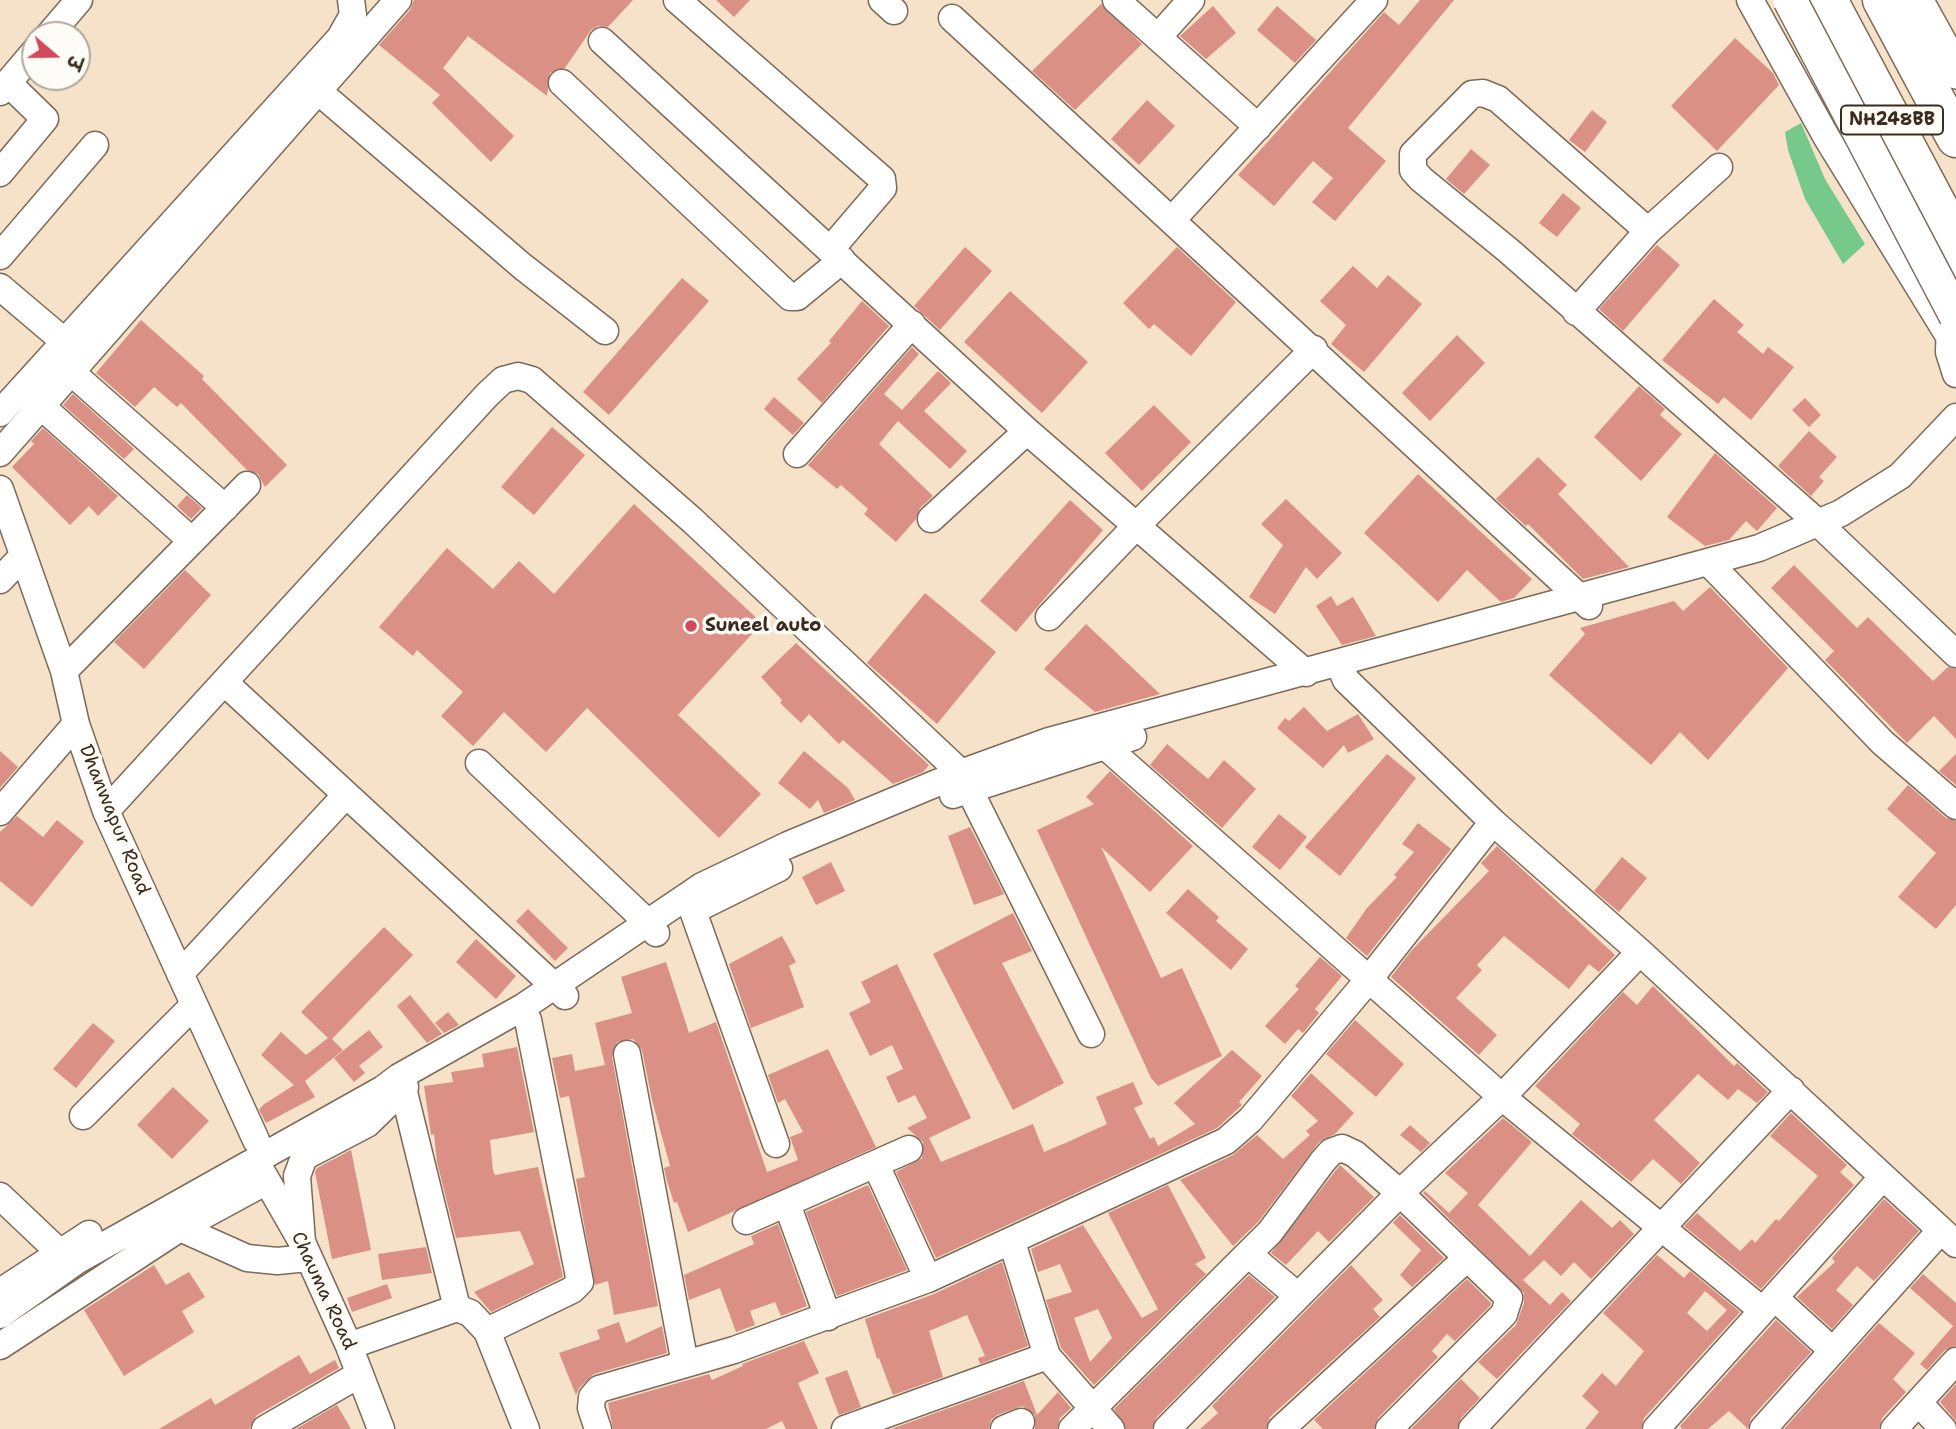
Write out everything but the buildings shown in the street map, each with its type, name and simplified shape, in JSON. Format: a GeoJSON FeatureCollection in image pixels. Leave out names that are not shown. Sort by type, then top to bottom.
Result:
{"type":"FeatureCollection","features":[{"type":"Feature","properties":{"kind":"highway","name":"NH248BB"},"geometry":{"type":"LineString","coordinates":[[1828,0],[1956,240]]}},
{"type":"Feature","properties":{"kind":"highway","name":"NH248BB"},"geometry":{"type":"LineString","coordinates":[[1882,0],[1956,138]]}},
{"type":"Feature","properties":{"kind":"highway"},"geometry":{"type":"LineString","coordinates":[[1881,173],[1911,189],[1956,279]]}},
{"type":"Feature","properties":{"kind":"main road"},"geometry":{"type":"LineString","coordinates":[[1790,0],[1881,173],[1952,325]]}},
{"type":"Feature","properties":{"kind":"main road"},"geometry":{"type":"LineString","coordinates":[[1916,0],[1956,72]]}},
{"type":"Feature","properties":{"kind":"street"},"geometry":{"type":"LineString","coordinates":[[61,21],[79,0]]}},
{"type":"Feature","properties":{"kind":"street"},"geometry":{"type":"LineString","coordinates":[[0,413],[340,38],[353,15],[351,0]]}},
{"type":"Feature","properties":{"kind":"street"},"geometry":{"type":"LineString","coordinates":[[0,453],[398,0]]}},
{"type":"Feature","properties":{"kind":"street"},"geometry":{"type":"LineString","coordinates":[[562,83],[790,297],[797,297],[836,255],[883,188],[882,179],[677,0]]}},
{"type":"Feature","properties":{"kind":"street"},"geometry":{"type":"LineString","coordinates":[[1116,0],[1258,127]]}},
{"type":"Feature","properties":{"kind":"street"},"geometry":{"type":"LineString","coordinates":[[1158,37],[1191,0]]}},
{"type":"Feature","properties":{"kind":"street"},"geometry":{"type":"LineString","coordinates":[[1172,220],[1374,0]]}},
{"type":"Feature","properties":{"kind":"street"},"geometry":{"type":"LineString","coordinates":[[1750,0],[1827,138],[1952,325]]}},
{"type":"Feature","properties":{"kind":"street"},"geometry":{"type":"LineString","coordinates":[[952,19],[1314,349],[1587,603]]}},
{"type":"Feature","properties":{"kind":"street"},"geometry":{"type":"LineString","coordinates":[[602,41],[1027,431],[1138,524],[1306,673]]}},
{"type":"Feature","properties":{"kind":"street"},"geometry":{"type":"LineString","coordinates":[[0,173],[45,119],[4,87],[21,67]]}},
{"type":"Feature","properties":{"kind":"street"},"geometry":{"type":"LineString","coordinates":[[318,91],[522,266],[605,331]]}},
{"type":"Feature","properties":{"kind":"street"},"geometry":{"type":"LineString","coordinates":[[1648,231],[1498,99],[1483,93],[1472,94],[1413,154],[1413,170],[1421,179],[1827,521],[1956,654]]}},
{"type":"Feature","properties":{"kind":"street"},"geometry":{"type":"LineString","coordinates":[[0,256],[95,145]]}},
{"type":"Feature","properties":{"kind":"street"},"geometry":{"type":"LineString","coordinates":[[1576,312],[1648,231],[1720,167]]}},
{"type":"Feature","properties":{"kind":"street"},"geometry":{"type":"LineString","coordinates":[[0,287],[65,342]]}},
{"type":"Feature","properties":{"kind":"street"},"geometry":{"type":"LineString","coordinates":[[1956,296],[1952,325],[1956,374]]}},
{"type":"Feature","properties":{"kind":"street"},"geometry":{"type":"LineString","coordinates":[[797,454],[912,324]]}},
{"type":"Feature","properties":{"kind":"street"},"geometry":{"type":"LineString","coordinates":[[1049,617],[1138,524],[1314,349]]}},
{"type":"Feature","properties":{"kind":"street"},"geometry":{"type":"LineString","coordinates":[[71,372],[225,508]]}},
{"type":"Feature","properties":{"kind":"street"},"geometry":{"type":"LineString","coordinates":[[106,811],[487,395],[503,380],[518,376],[532,380],[693,522],[966,781],[1091,1034]]}},
{"type":"Feature","properties":{"kind":"street"},"geometry":{"type":"LineString","coordinates":[[41,406],[192,541]]}},
{"type":"Feature","properties":{"kind":"street"},"geometry":{"type":"LineString","coordinates":[[1100,737],[1343,672],[1713,567],[1779,554],[1815,538],[1827,521],[1900,476],[1956,417]]}},
{"type":"Feature","properties":{"kind":"street"},"geometry":{"type":"LineString","coordinates":[[931,519],[1027,431]]}},
{"type":"Feature","properties":{"kind":"street"},"geometry":{"type":"LineString","coordinates":[[64,671],[247,485]]}},
{"type":"Feature","properties":{"kind":"street","name":"Dhanwapur Road"},"geometry":{"type":"LineString","coordinates":[[0,489],[64,671],[76,724],[106,811],[194,1005],[259,1160]]}},
{"type":"Feature","properties":{"kind":"street"},"geometry":{"type":"LineString","coordinates":[[0,580],[22,557]]}},
{"type":"Feature","properties":{"kind":"street"},"geometry":{"type":"LineString","coordinates":[[1713,567],[1883,743],[1956,806]]}},
{"type":"Feature","properties":{"kind":"street"},"geometry":{"type":"LineString","coordinates":[[180,1228],[247,1258],[277,1261],[305,1250],[297,1176],[304,1157],[367,1124],[397,1084],[528,1020],[559,991],[652,928],[702,886],[966,781],[1306,673],[1343,672],[1493,822],[1640,952],[1948,1237],[1833,1351],[1763,1429]]}},
{"type":"Feature","properties":{"kind":"street"},"geometry":{"type":"LineString","coordinates":[[224,682],[559,991]]}},
{"type":"Feature","properties":{"kind":"street"},"geometry":{"type":"LineString","coordinates":[[0,812],[76,724]]}},
{"type":"Feature","properties":{"kind":"street"},"geometry":{"type":"LineString","coordinates":[[1100,737],[1502,1097],[1659,1228],[1833,1351]]}},
{"type":"Feature","properties":{"kind":"street"},"geometry":{"type":"LineString","coordinates":[[479,763],[652,928]]}},
{"type":"Feature","properties":{"kind":"street"},"geometry":{"type":"LineString","coordinates":[[180,974],[345,796]]}},
{"type":"Feature","properties":{"kind":"street"},"geometry":{"type":"LineString","coordinates":[[598,1429],[590,1408],[592,1397],[599,1389],[828,1317],[928,1279],[1226,1141],[1237,1133],[1370,978],[1493,822]]}},
{"type":"Feature","properties":{"kind":"street"},"geometry":{"type":"LineString","coordinates":[[652,928],[693,911],[792,852]]}},
{"type":"Feature","properties":{"kind":"street"},"geometry":{"type":"LineString","coordinates":[[693,911],[776,1144]]}},
{"type":"Feature","properties":{"kind":"street"},"geometry":{"type":"LineString","coordinates":[[1167,1429],[1400,1193],[1502,1097],[1640,952]]}},
{"type":"Feature","properties":{"kind":"street"},"geometry":{"type":"LineString","coordinates":[[0,1315],[78,1259],[397,1084],[523,1007],[559,991]]}},
{"type":"Feature","properties":{"kind":"street"},"geometry":{"type":"LineString","coordinates":[[83,1116],[194,1005]]}},
{"type":"Feature","properties":{"kind":"street"},"geometry":{"type":"LineString","coordinates":[[488,1331],[572,1290],[580,1282],[528,1020]]}},
{"type":"Feature","properties":{"kind":"street"},"geometry":{"type":"LineString","coordinates":[[627,1054],[685,1364]]}},
{"type":"Feature","properties":{"kind":"street"},"geometry":{"type":"LineString","coordinates":[[397,1084],[457,1308]]}},
{"type":"Feature","properties":{"kind":"street"},"geometry":{"type":"LineString","coordinates":[[1472,1429],[1791,1090]]}},
{"type":"Feature","properties":{"kind":"street"},"geometry":{"type":"LineString","coordinates":[[1012,1242],[1047,1356],[1092,1420],[1270,1232],[1331,1152],[1342,1148],[1355,1153],[1466,1258],[1506,1291],[1509,1303],[1504,1314],[1389,1429]]}},
{"type":"Feature","properties":{"kind":"street"},"geometry":{"type":"LineString","coordinates":[[746,1221],[909,1149]]}},
{"type":"Feature","properties":{"kind":"street"},"geometry":{"type":"LineString","coordinates":[[0,1346],[180,1228],[259,1160]]}},
{"type":"Feature","properties":{"kind":"street"},"geometry":{"type":"LineString","coordinates":[[0,1292],[58,1251],[259,1160]]}},
{"type":"Feature","properties":{"kind":"street","name":"Chauma Road"},"geometry":{"type":"LineString","coordinates":[[259,1160],[305,1250],[349,1346],[381,1429]]}},
{"type":"Feature","properties":{"kind":"street"},"geometry":{"type":"LineString","coordinates":[[876,1165],[928,1279]]}},
{"type":"Feature","properties":{"kind":"street"},"geometry":{"type":"LineString","coordinates":[[1656,1429],[1882,1178]]}},
{"type":"Feature","properties":{"kind":"street"},"geometry":{"type":"LineString","coordinates":[[0,1196],[58,1251]]}},
{"type":"Feature","properties":{"kind":"street"},"geometry":{"type":"LineString","coordinates":[[787,1204],[828,1317]]}},
{"type":"Feature","properties":{"kind":"street"},"geometry":{"type":"LineString","coordinates":[[1248,1254],[1298,1296]]}},
{"type":"Feature","properties":{"kind":"street"},"geometry":{"type":"LineString","coordinates":[[1281,1429],[1466,1258]]}},
{"type":"Feature","properties":{"kind":"street"},"geometry":{"type":"LineString","coordinates":[[349,1346],[457,1308],[470,1313],[488,1331],[526,1429]]}},
{"type":"Feature","properties":{"kind":"street"},"geometry":{"type":"LineString","coordinates":[[845,1429],[886,1423],[1047,1356]]}},
{"type":"Feature","properties":{"kind":"street"},"geometry":{"type":"LineString","coordinates":[[1894,1429],[1956,1362]]}},
{"type":"Feature","properties":{"kind":"street"},"geometry":{"type":"LineString","coordinates":[[265,1429],[360,1374]]}},
{"type":"Feature","properties":{"kind":"street"},"geometry":{"type":"LineString","coordinates":[[1919,1403],[1943,1429]]}},
{"type":"Feature","properties":{"kind":"street"},"geometry":{"type":"LineString","coordinates":[[1951,1429],[1956,1424]]}},
{"type":"Feature","properties":{"kind":"green space"},"geometry":{"type":"Polygon","coordinates":[[[1801,123],[1825,179],[1865,244],[1843,264],[1805,199],[1788,150],[1785,132],[1801,123]]]}},
{"type":"Feature","properties":{"kind":"place","name":"Suneel auto"},"geometry":{"type":"Point","coordinates":[691,626]}}]}
